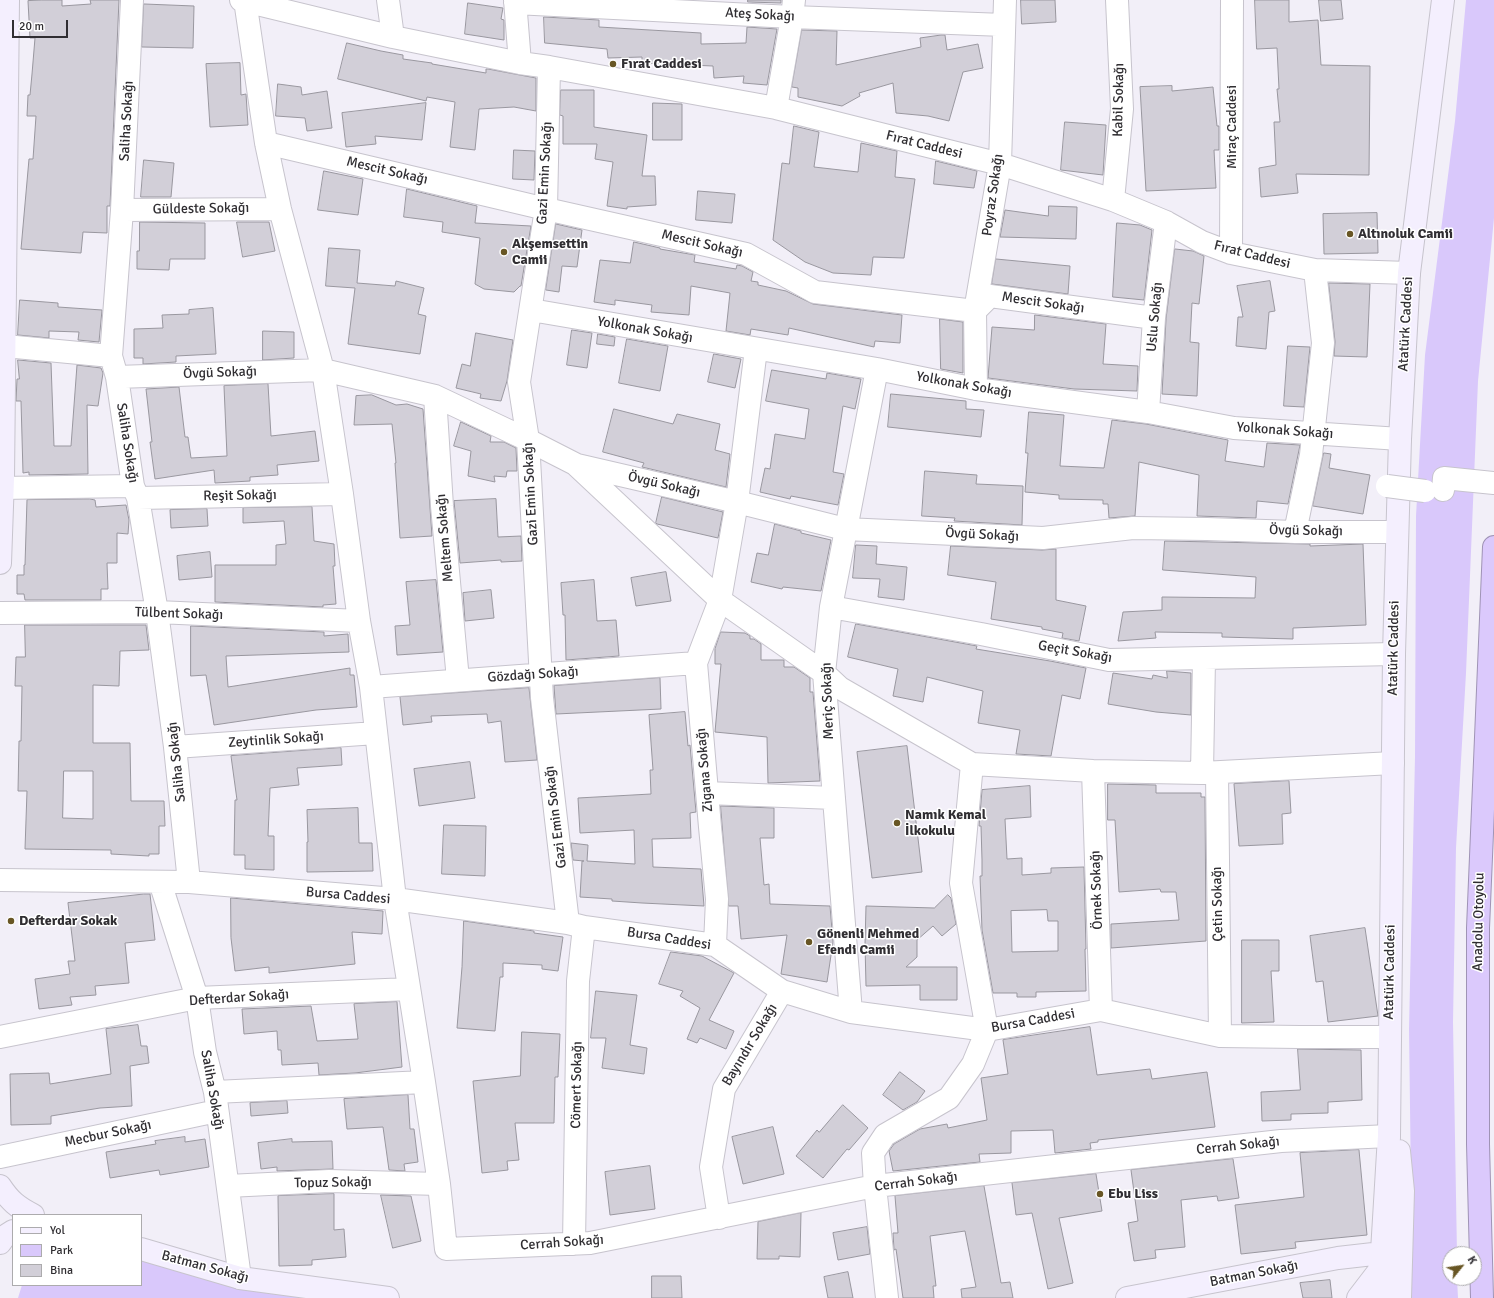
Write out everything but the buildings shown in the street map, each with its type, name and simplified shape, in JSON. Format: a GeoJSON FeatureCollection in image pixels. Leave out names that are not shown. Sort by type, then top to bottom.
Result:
{"type":"FeatureCollection","features":[{"type":"Feature","properties":{"kind":"highway","name":"Anadolu Otoyolu"},"geometry":{"type":"LineString","coordinates":[[1482,1298],[1478,1144],[1478,928],[1494,547]]}},
{"type":"Feature","properties":{"kind":"street"},"geometry":{"type":"LineString","coordinates":[[0,563],[5,346],[8,0]]}},
{"type":"Feature","properties":{"kind":"street","name":"Saliha Sokağı"},"geometry":{"type":"LineString","coordinates":[[132,0],[122,210],[111,356],[117,377],[157,612],[176,747],[189,882]]}},
{"type":"Feature","properties":{"kind":"street","name":"Fırat Caddesi"},"geometry":{"type":"LineString","coordinates":[[241,0],[393,37],[520,63],[776,108],[1000,164],[1113,200],[1166,222],[1202,242],[1231,253],[1315,270],[1409,273]]}},
{"type":"Feature","properties":{"kind":"street"},"geometry":{"type":"LineString","coordinates":[[245,0],[266,143],[280,209],[323,370],[342,494],[359,621],[371,687],[395,899],[439,1184]]}},
{"type":"Feature","properties":{"kind":"street"},"geometry":{"type":"LineString","coordinates":[[388,0],[393,37]]}},
{"type":"Feature","properties":{"kind":"street","name":"Poyraz Sokağı"},"geometry":{"type":"LineString","coordinates":[[976,389],[975,311],[1000,164],[1005,0]]}},
{"type":"Feature","properties":{"kind":"street","name":"Kabil Sokağı"},"geometry":{"type":"LineString","coordinates":[[1113,200],[1122,109],[1117,0]]}},
{"type":"Feature","properties":{"kind":"street","name":"Miraç Caddesi"},"geometry":{"type":"LineString","coordinates":[[1231,253],[1232,0]]}},
{"type":"Feature","properties":{"kind":"street","name":"Atatürk Caddesi"},"geometry":{"type":"LineString","coordinates":[[1387,1284],[1394,654],[1400,439],[1409,273],[1443,0]]}},
{"type":"Feature","properties":{"kind":"street"},"geometry":{"type":"LineString","coordinates":[[515,2],[520,63]]}},
{"type":"Feature","properties":{"kind":"street","name":"Ateş Sokağı"},"geometry":{"type":"LineString","coordinates":[[515,2],[793,8],[1004,25]]}},
{"type":"Feature","properties":{"kind":"street"},"geometry":{"type":"LineString","coordinates":[[776,108],[793,8]]}},
{"type":"Feature","properties":{"kind":"street","name":"Gazi Emin Sokağı"},"geometry":{"type":"LineString","coordinates":[[549,67],[546,209],[519,382],[528,440],[542,698],[576,925]]}},
{"type":"Feature","properties":{"kind":"street","name":"Mescit Sokağı"},"geometry":{"type":"LineString","coordinates":[[266,143],[546,209],[746,254],[815,292],[975,311],[990,296],[1154,318]]}},
{"type":"Feature","properties":{"kind":"street","name":"Güldeste Sokağı"},"geometry":{"type":"LineString","coordinates":[[122,210],[280,209]]}},
{"type":"Feature","properties":{"kind":"street","name":"Uslu Sokağı"},"geometry":{"type":"LineString","coordinates":[[1148,412],[1154,318],[1166,222]]}},
{"type":"Feature","properties":{"kind":"street"},"geometry":{"type":"LineString","coordinates":[[1295,532],[1311,455],[1323,343],[1315,270]]}},
{"type":"Feature","properties":{"kind":"street","name":"Yolkonak Sokağı"},"geometry":{"type":"LineString","coordinates":[[531,310],[877,369],[976,389],[1148,412],[1234,428],[1400,439]]}},
{"type":"Feature","properties":{"kind":"street"},"geometry":{"type":"LineString","coordinates":[[5,346],[111,356]]}},
{"type":"Feature","properties":{"kind":"street","name":"Zigana Sokağı"},"geometry":{"type":"LineString","coordinates":[[715,945],[718,899],[696,663],[720,600],[737,502],[756,349]]}},
{"type":"Feature","properties":{"kind":"street","name":"Meriç Sokağı"},"geometry":{"type":"LineString","coordinates":[[851,1012],[824,673],[831,607],[877,369]]}},
{"type":"Feature","properties":{"kind":"street","name":"Övgü Sokağı"},"geometry":{"type":"LineString","coordinates":[[117,377],[323,370],[435,396],[575,464],[845,529],[1043,538],[1133,528],[1295,532],[1397,532]]}},
{"type":"Feature","properties":{"kind":"street","name":"Meltem Sokağı"},"geometry":{"type":"LineString","coordinates":[[435,396],[442,506],[458,680]]}},
{"type":"Feature","properties":{"kind":"street"},"geometry":{"type":"LineString","coordinates":[[575,464],[720,600],[824,673],[840,688],[972,764],[1093,771],[1210,773],[1393,763]]}},
{"type":"Feature","properties":{"kind":"street"},"geometry":{"type":"LineString","coordinates":[[1387,486],[1434,490],[1444,478],[1494,483]]}},
{"type":"Feature","properties":{"kind":"street","name":"Reşit Sokağı"},"geometry":{"type":"LineString","coordinates":[[1,488],[136,492],[342,494]]}},
{"type":"Feature","properties":{"kind":"street","name":"Geçit Sokağı"},"geometry":{"type":"LineString","coordinates":[[831,607],[981,634],[1109,660],[1394,654]]}},
{"type":"Feature","properties":{"kind":"street","name":"Tülbent Sokağı"},"geometry":{"type":"LineString","coordinates":[[0,613],[157,612],[359,621]]}},
{"type":"Feature","properties":{"kind":"street","name":"Çetin Sokağı"},"geometry":{"type":"LineString","coordinates":[[1204,659],[1220,1036]]}},
{"type":"Feature","properties":{"kind":"street","name":"Gözdağı Sokağı"},"geometry":{"type":"LineString","coordinates":[[371,687],[696,663]]}},
{"type":"Feature","properties":{"kind":"street","name":"Zeytinlik Sokağı"},"geometry":{"type":"LineString","coordinates":[[176,747],[376,733]]}},
{"type":"Feature","properties":{"kind":"street"},"geometry":{"type":"LineString","coordinates":[[887,1298],[873,1153],[885,1135],[949,1098],[973,1064],[986,1030],[961,883],[972,764]]}},
{"type":"Feature","properties":{"kind":"street","name":"Örnek Sokağı"},"geometry":{"type":"LineString","coordinates":[[1093,771],[1101,1010]]}},
{"type":"Feature","properties":{"kind":"street"},"geometry":{"type":"LineString","coordinates":[[707,793],[834,798]]}},
{"type":"Feature","properties":{"kind":"street","name":"Bursa Caddesi"},"geometry":{"type":"LineString","coordinates":[[0,880],[189,882],[395,899],[715,945],[782,991],[851,1012],[986,1030],[1101,1010],[1220,1036],[1300,1038],[1389,1036]]}},
{"type":"Feature","properties":{"kind":"street","name":"Saliha Sokağı"},"geometry":{"type":"LineString","coordinates":[[160,882],[197,998],[205,1052],[216,1102],[240,1278]]}},
{"type":"Feature","properties":{"kind":"street","name":"Cömert Sokağı"},"geometry":{"type":"LineString","coordinates":[[574,1244],[578,981],[576,925]]}},
{"type":"Feature","properties":{"kind":"street","name":"Defterdar Sokağı"},"geometry":{"type":"LineString","coordinates":[[0,1037],[197,998],[409,989]]}},
{"type":"Feature","properties":{"kind":"street","name":"Bayındır Sokağı"},"geometry":{"type":"LineString","coordinates":[[719,1218],[711,1167],[724,1089],[782,991]]}},
{"type":"Feature","properties":{"kind":"street"},"geometry":{"type":"LineString","coordinates":[[1358,1298],[1387,1284],[1403,1191],[1389,1036]]}},
{"type":"Feature","properties":{"kind":"street","name":"Mecbur Sokağı"},"geometry":{"type":"LineString","coordinates":[[0,1157],[216,1102],[424,1082]]}},
{"type":"Feature","properties":{"kind":"street","name":"Cerrah Sokağı"},"geometry":{"type":"LineString","coordinates":[[439,1184],[446,1249],[574,1244],[590,1243],[875,1186],[1281,1141],[1389,1136]]}},
{"type":"Feature","properties":{"kind":"street","name":"Topuz Sokağı"},"geometry":{"type":"LineString","coordinates":[[228,1186],[329,1181],[439,1184]]}},
{"type":"Feature","properties":{"kind":"street"},"geometry":{"type":"LineString","coordinates":[[0,1186],[7,1197],[18,1207],[31,1214]]}},
{"type":"Feature","properties":{"kind":"street"},"geometry":{"type":"LineString","coordinates":[[0,1243],[5,1236],[12,1232]]}},
{"type":"Feature","properties":{"kind":"street","name":"Batman Sokağı"},"geometry":{"type":"LineString","coordinates":[[142,1249],[240,1278],[388,1298]]}},
{"type":"Feature","properties":{"kind":"street","name":"Batman Sokağı"},"geometry":{"type":"LineString","coordinates":[[1127,1298],[1338,1258],[1387,1284]]}},
{"type":"Feature","properties":{"kind":"green space"},"geometry":{"type":"Polygon","coordinates":[[[1466,0],[1494,0],[1494,218],[1478,381],[1466,673],[1456,848],[1453,1022],[1457,1246],[1442,1246],[1442,1286],[1457,1286],[1458,1298],[1411,1298],[1412,1262],[1409,1029],[1415,757],[1416,516],[1425,355],[1455,121],[1466,0]]]}},
{"type":"Feature","properties":{"kind":"green space"},"geometry":{"type":"Polygon","coordinates":[[[142,1260],[274,1294],[304,1298],[18,1298],[22,1286],[142,1286],[142,1260]]]}},
{"type":"Feature","properties":{"kind":"place","name":"Fırat Caddesi"},"geometry":{"type":"Point","coordinates":[613,64]}},
{"type":"Feature","properties":{"kind":"place","name":"Altınoluk Camii"},"geometry":{"type":"Point","coordinates":[1350,234]}},
{"type":"Feature","properties":{"kind":"place","name":"Akşemsettin Camii"},"geometry":{"type":"Point","coordinates":[504,252]}},
{"type":"Feature","properties":{"kind":"place","name":"Namık Kemal İlkokulu"},"geometry":{"type":"Point","coordinates":[897,823]}},
{"type":"Feature","properties":{"kind":"place","name":"Defterdar Sokak"},"geometry":{"type":"Point","coordinates":[11,921]}},
{"type":"Feature","properties":{"kind":"place","name":"Gönenli Mehmed Efendi Camii"},"geometry":{"type":"Point","coordinates":[809,942]}},
{"type":"Feature","properties":{"kind":"place","name":"Ebu Liss"},"geometry":{"type":"Point","coordinates":[1100,1194]}}]}
